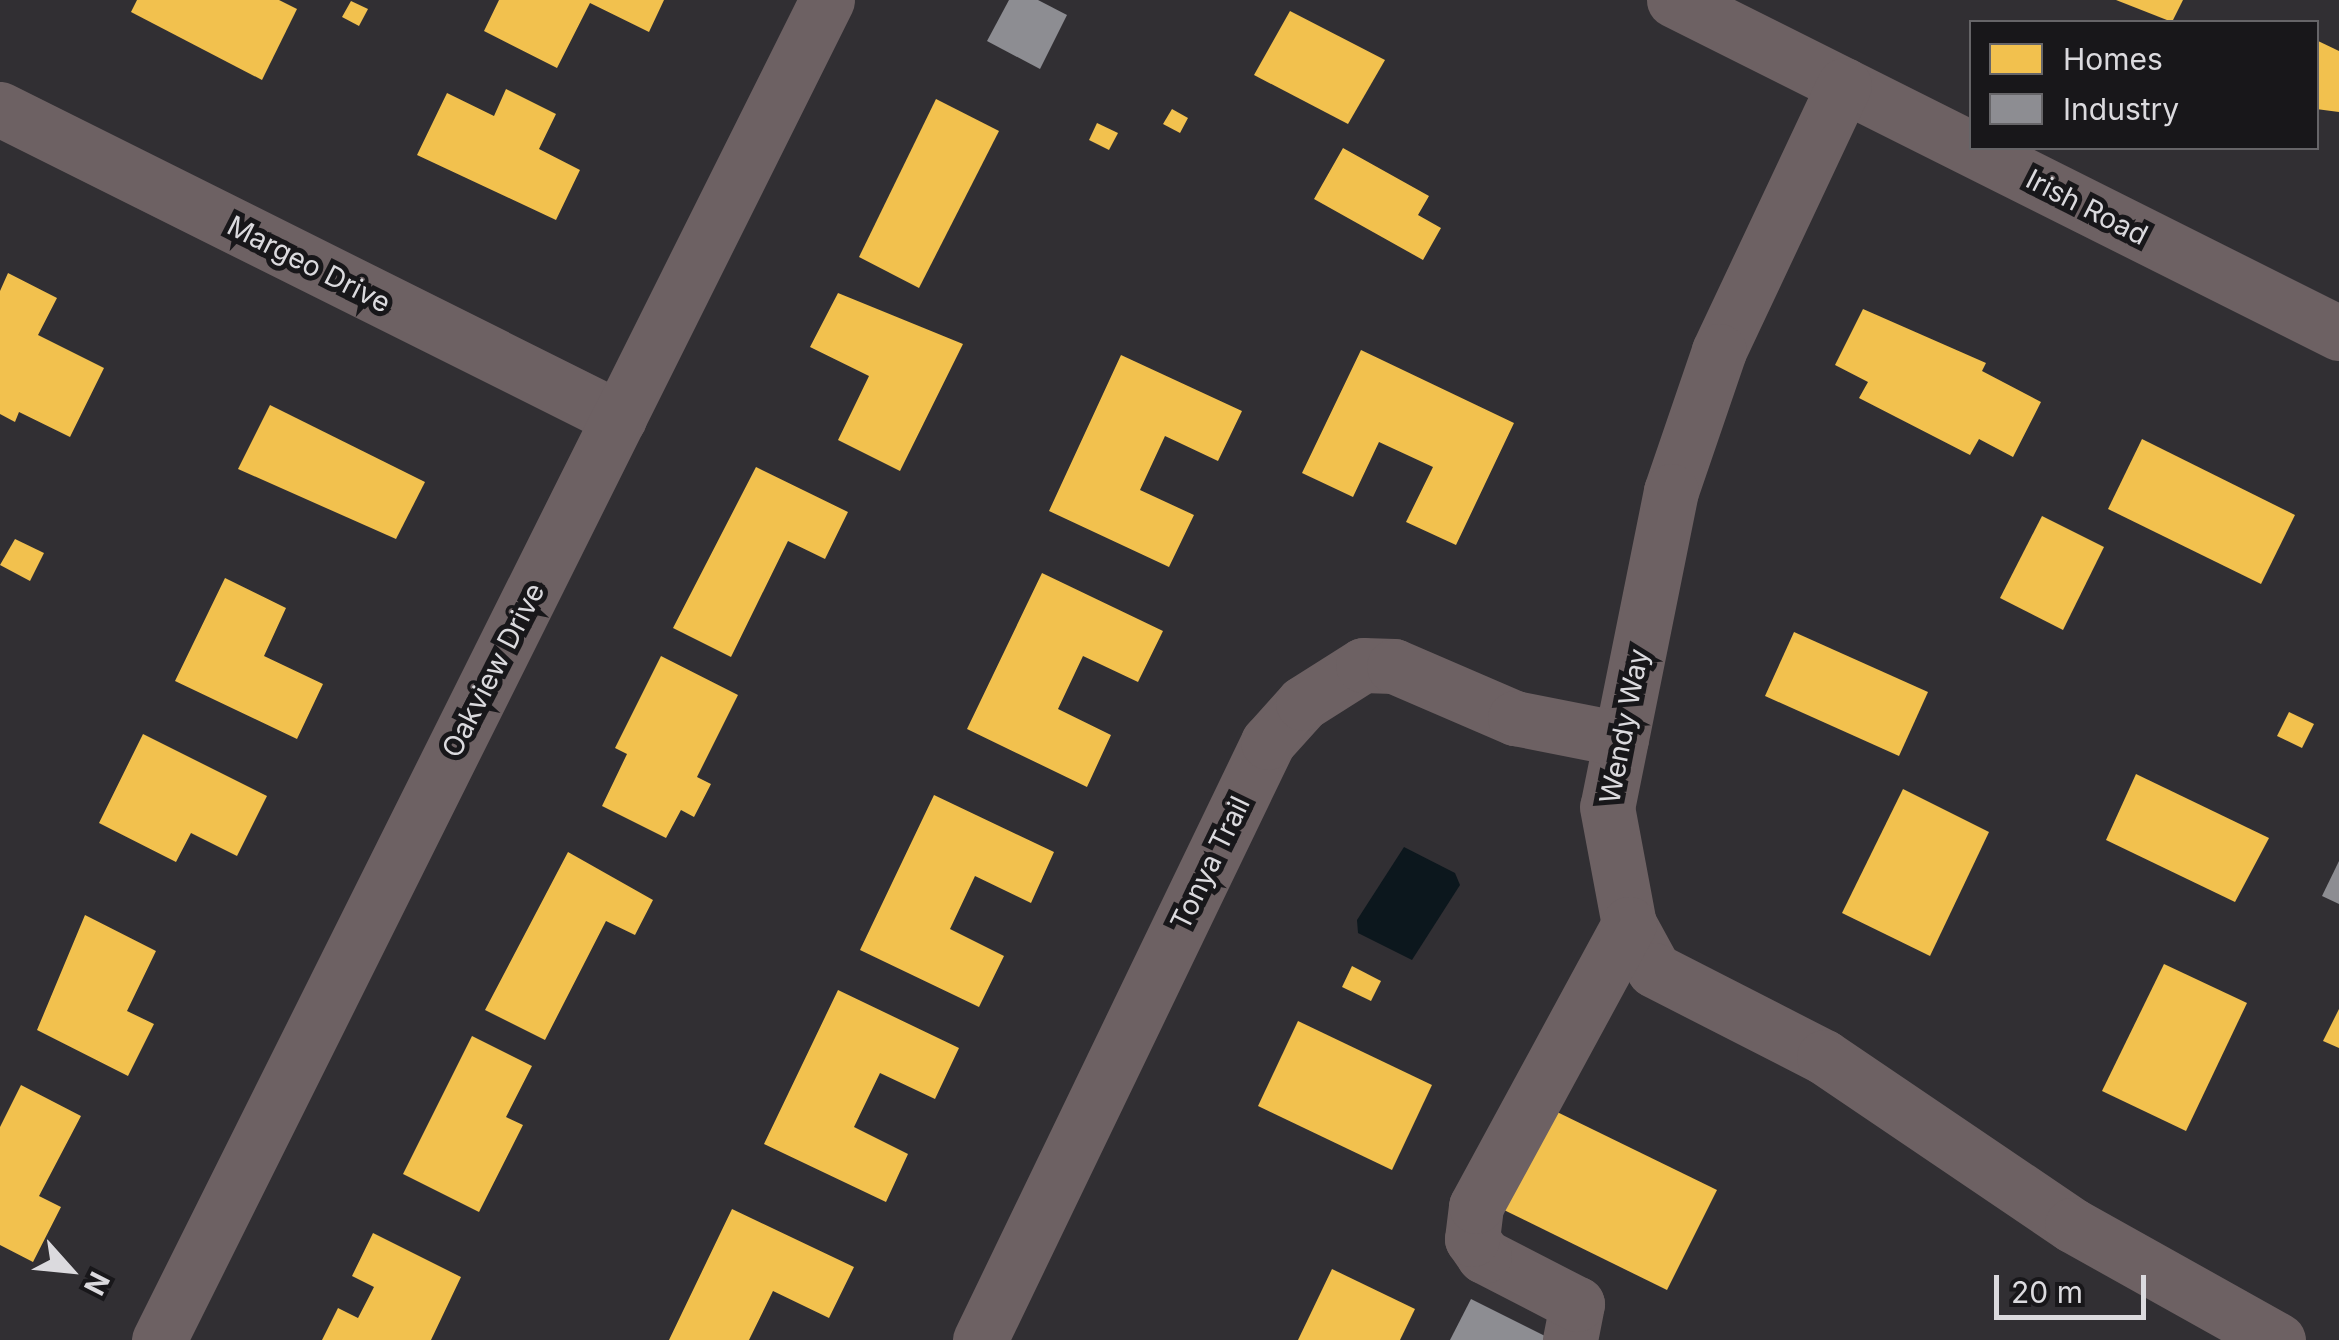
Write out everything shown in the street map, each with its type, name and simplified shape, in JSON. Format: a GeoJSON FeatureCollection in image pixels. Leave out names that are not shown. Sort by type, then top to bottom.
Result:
{"type":"FeatureCollection","features":[{"type":"Feature","properties":{"kind":"street","name":"Oakview Drive"},"geometry":{"type":"LineString","coordinates":[[159,1340],[827,0]]}},
{"type":"Feature","properties":{"kind":"street","name":"Irish Road"},"geometry":{"type":"LineString","coordinates":[[1674,0],[1969,148]]}},
{"type":"Feature","properties":{"kind":"street","name":"Wendy Way"},"geometry":{"type":"LineString","coordinates":[[1844,85],[1691,425],[1607,807],[1629,924],[1654,970],[1824,1057],[2072,1224],[2278,1340]]}},
{"type":"Feature","properties":{"kind":"street","name":"Margeo Drive"},"geometry":{"type":"LineString","coordinates":[[0,109],[619,418]]}},
{"type":"Feature","properties":{"kind":"street","name":"Irish Road"},"geometry":{"type":"LineString","coordinates":[[1974,150],[2339,333]]}},
{"type":"Feature","properties":{"kind":"street","name":"Tonya Trail"},"geometry":{"type":"LineString","coordinates":[[980,1340],[1268,742],[1303,702],[1363,665],[1394,666],[1514,718],[1621,739]]}},
{"type":"Feature","properties":{"kind":"street"},"geometry":{"type":"LineString","coordinates":[[1570,1340],[1577,1304],[1484,1256],[1472,1239],[1476,1206],[1629,924]]}},
{"type":"Feature","properties":{"kind":"shaded area"},"geometry":{"type":"Polygon","coordinates":[[[1404,847],[1455,873],[1460,885],[1412,960],[1358,933],[1357,920],[1404,847]]]}},
{"type":"Feature","properties":{"kind":"building: Homes"},"geometry":{"type":"Polygon","coordinates":[[[137,0],[279,0],[297,9],[262,80],[131,12],[137,0]]]}},
{"type":"Feature","properties":{"kind":"building: Homes"},"geometry":{"type":"Polygon","coordinates":[[[499,0],[664,0],[649,32],[590,3],[557,68],[484,31],[499,0]]]}},
{"type":"Feature","properties":{"kind":"building: Homes"},"geometry":{"type":"Polygon","coordinates":[[[2116,0],[2183,0],[2173,20],[2116,0]]]}},
{"type":"Feature","properties":{"kind":"building: Homes"},"geometry":{"type":"Polygon","coordinates":[[[351,1],[368,9],[359,26],[342,17],[351,1]]]}},
{"type":"Feature","properties":{"kind":"building: Homes"},"geometry":{"type":"Polygon","coordinates":[[[1290,11],[1385,60],[1348,124],[1254,75],[1290,11]]]}},
{"type":"Feature","properties":{"kind":"building: Homes"},"geometry":{"type":"Polygon","coordinates":[[[2319,41],[2339,51],[2339,112],[2319,109],[2319,41]]]}},
{"type":"Feature","properties":{"kind":"building: Homes"},"geometry":{"type":"Polygon","coordinates":[[[506,89],[556,114],[539,149],[580,170],[556,220],[417,155],[447,93],[494,116],[506,89]]]}},
{"type":"Feature","properties":{"kind":"building: Homes"},"geometry":{"type":"Polygon","coordinates":[[[936,99],[999,131],[919,288],[859,257],[936,99]]]}},
{"type":"Feature","properties":{"kind":"building: Homes"},"geometry":{"type":"Polygon","coordinates":[[[1172,109],[1188,118],[1180,133],[1163,124],[1172,109]]]}},
{"type":"Feature","properties":{"kind":"building: Homes"},"geometry":{"type":"Polygon","coordinates":[[[1097,123],[1118,133],[1109,150],[1089,140],[1097,123]]]}},
{"type":"Feature","properties":{"kind":"building: Homes"},"geometry":{"type":"Polygon","coordinates":[[[1343,148],[1429,196],[1418,215],[1441,228],[1423,260],[1314,199],[1343,148]]]}},
{"type":"Feature","properties":{"kind":"building: Homes"},"geometry":{"type":"Polygon","coordinates":[[[8,273],[57,298],[38,335],[104,368],[70,437],[19,412],[15,422],[0,414],[0,291],[8,273]]]}},
{"type":"Feature","properties":{"kind":"building: Homes"},"geometry":{"type":"Polygon","coordinates":[[[838,293],[963,344],[900,471],[838,440],[869,376],[810,347],[838,293]]]}},
{"type":"Feature","properties":{"kind":"building: Homes"},"geometry":{"type":"Polygon","coordinates":[[[1863,309],[1986,363],[1982,371],[2041,402],[2013,457],[1979,439],[1970,455],[1859,398],[1868,382],[1835,365],[1863,309]]]}},
{"type":"Feature","properties":{"kind":"building: Homes"},"geometry":{"type":"Polygon","coordinates":[[[1361,350],[1514,423],[1456,545],[1406,522],[1433,467],[1379,442],[1353,497],[1302,473],[1361,350]]]}},
{"type":"Feature","properties":{"kind":"building: Homes"},"geometry":{"type":"Polygon","coordinates":[[[1121,355],[1242,411],[1218,461],[1165,436],[1140,490],[1194,515],[1169,567],[1049,511],[1121,355]]]}},
{"type":"Feature","properties":{"kind":"building: Homes"},"geometry":{"type":"Polygon","coordinates":[[[270,405],[425,482],[396,539],[238,469],[270,405]]]}},
{"type":"Feature","properties":{"kind":"building: Homes"},"geometry":{"type":"Polygon","coordinates":[[[2142,439],[2295,515],[2261,584],[2108,509],[2142,439]]]}},
{"type":"Feature","properties":{"kind":"building: Homes"},"geometry":{"type":"Polygon","coordinates":[[[756,467],[848,512],[825,559],[788,541],[731,657],[673,628],[756,467]]]}},
{"type":"Feature","properties":{"kind":"building: Homes"},"geometry":{"type":"Polygon","coordinates":[[[2042,516],[2104,547],[2063,630],[2000,598],[2042,516]]]}},
{"type":"Feature","properties":{"kind":"building: Homes"},"geometry":{"type":"Polygon","coordinates":[[[15,539],[44,553],[30,581],[0,565],[15,539]]]}},
{"type":"Feature","properties":{"kind":"building: Homes"},"geometry":{"type":"Polygon","coordinates":[[[1042,573],[1163,631],[1138,682],[1083,656],[1058,709],[1111,735],[1087,787],[967,729],[1042,573]]]}},
{"type":"Feature","properties":{"kind":"building: Homes"},"geometry":{"type":"Polygon","coordinates":[[[225,578],[286,608],[264,656],[323,684],[297,739],[175,681],[225,578]]]}},
{"type":"Feature","properties":{"kind":"building: Homes"},"geometry":{"type":"Polygon","coordinates":[[[1794,632],[1928,692],[1899,756],[1765,696],[1794,632]]]}},
{"type":"Feature","properties":{"kind":"building: Homes"},"geometry":{"type":"Polygon","coordinates":[[[661,656],[738,695],[697,777],[711,784],[694,817],[681,810],[666,838],[602,806],[627,754],[615,748],[661,656]]]}},
{"type":"Feature","properties":{"kind":"building: Homes"},"geometry":{"type":"Polygon","coordinates":[[[2289,712],[2314,724],[2302,748],[2277,736],[2289,712]]]}},
{"type":"Feature","properties":{"kind":"building: Homes"},"geometry":{"type":"Polygon","coordinates":[[[143,734],[267,796],[237,856],[191,833],[176,862],[99,823],[143,734]]]}},
{"type":"Feature","properties":{"kind":"building: Homes"},"geometry":{"type":"Polygon","coordinates":[[[2136,774],[2269,838],[2235,902],[2106,840],[2136,774]]]}},
{"type":"Feature","properties":{"kind":"building: Homes"},"geometry":{"type":"Polygon","coordinates":[[[1903,789],[1989,832],[1930,956],[1842,913],[1903,789]]]}},
{"type":"Feature","properties":{"kind":"building: Homes"},"geometry":{"type":"Polygon","coordinates":[[[934,795],[1054,852],[1031,903],[975,876],[950,929],[1004,956],[979,1007],[860,950],[934,795]]]}},
{"type":"Feature","properties":{"kind":"building: Homes"},"geometry":{"type":"Polygon","coordinates":[[[568,852],[653,900],[635,935],[606,921],[545,1040],[485,1010],[568,852]]]}},
{"type":"Feature","properties":{"kind":"building: Homes"},"geometry":{"type":"Polygon","coordinates":[[[85,915],[156,951],[127,1011],[154,1024],[128,1076],[37,1030],[85,915]]]}},
{"type":"Feature","properties":{"kind":"building: Homes"},"geometry":{"type":"Polygon","coordinates":[[[2164,964],[2247,1003],[2186,1131],[2102,1091],[2164,964]]]}},
{"type":"Feature","properties":{"kind":"building: Homes"},"geometry":{"type":"Polygon","coordinates":[[[1352,966],[1381,981],[1371,1001],[1342,987],[1352,966]]]}},
{"type":"Feature","properties":{"kind":"building: Homes"},"geometry":{"type":"Polygon","coordinates":[[[838,990],[959,1048],[935,1099],[880,1073],[854,1127],[908,1154],[886,1202],[764,1144],[838,990]]]}},
{"type":"Feature","properties":{"kind":"building: Homes"},"geometry":{"type":"Polygon","coordinates":[[[2339,1009],[2339,1048],[2323,1041],[2339,1009]]]}},
{"type":"Feature","properties":{"kind":"building: Homes"},"geometry":{"type":"Polygon","coordinates":[[[1298,1021],[1432,1085],[1392,1170],[1258,1106],[1298,1021]]]}},
{"type":"Feature","properties":{"kind":"building: Homes"},"geometry":{"type":"Polygon","coordinates":[[[472,1036],[532,1066],[506,1117],[523,1125],[479,1212],[403,1174],[472,1036]]]}},
{"type":"Feature","properties":{"kind":"building: Homes"},"geometry":{"type":"Polygon","coordinates":[[[21,1085],[81,1116],[39,1196],[61,1207],[33,1262],[0,1245],[0,1127],[21,1085]]]}},
{"type":"Feature","properties":{"kind":"building: Homes"},"geometry":{"type":"Polygon","coordinates":[[[1553,1110],[1717,1190],[1667,1290],[1504,1210],[1553,1110]]]}},
{"type":"Feature","properties":{"kind":"building: Homes"},"geometry":{"type":"Polygon","coordinates":[[[732,1209],[854,1267],[829,1318],[773,1291],[749,1340],[669,1340],[732,1209]]]}},
{"type":"Feature","properties":{"kind":"building: Homes"},"geometry":{"type":"Polygon","coordinates":[[[373,1233],[461,1277],[431,1340],[322,1340],[338,1308],[358,1318],[374,1287],[352,1276],[373,1233]]]}},
{"type":"Feature","properties":{"kind":"building: Homes"},"geometry":{"type":"Polygon","coordinates":[[[1332,1269],[1415,1309],[1400,1340],[1298,1340],[1332,1269]]]}},
{"type":"Feature","properties":{"kind":"building: Industry"},"geometry":{"type":"Polygon","coordinates":[[[1009,0],[1038,0],[1067,15],[1040,69],[987,41],[1009,0]]]}},
{"type":"Feature","properties":{"kind":"building: Industry"},"geometry":{"type":"Polygon","coordinates":[[[2339,861],[2339,904],[2322,896],[2339,861]]]}},
{"type":"Feature","properties":{"kind":"building: Industry"},"geometry":{"type":"Polygon","coordinates":[[[1471,1299],[1545,1336],[1543,1340],[1450,1340],[1471,1299]]]}}]}
